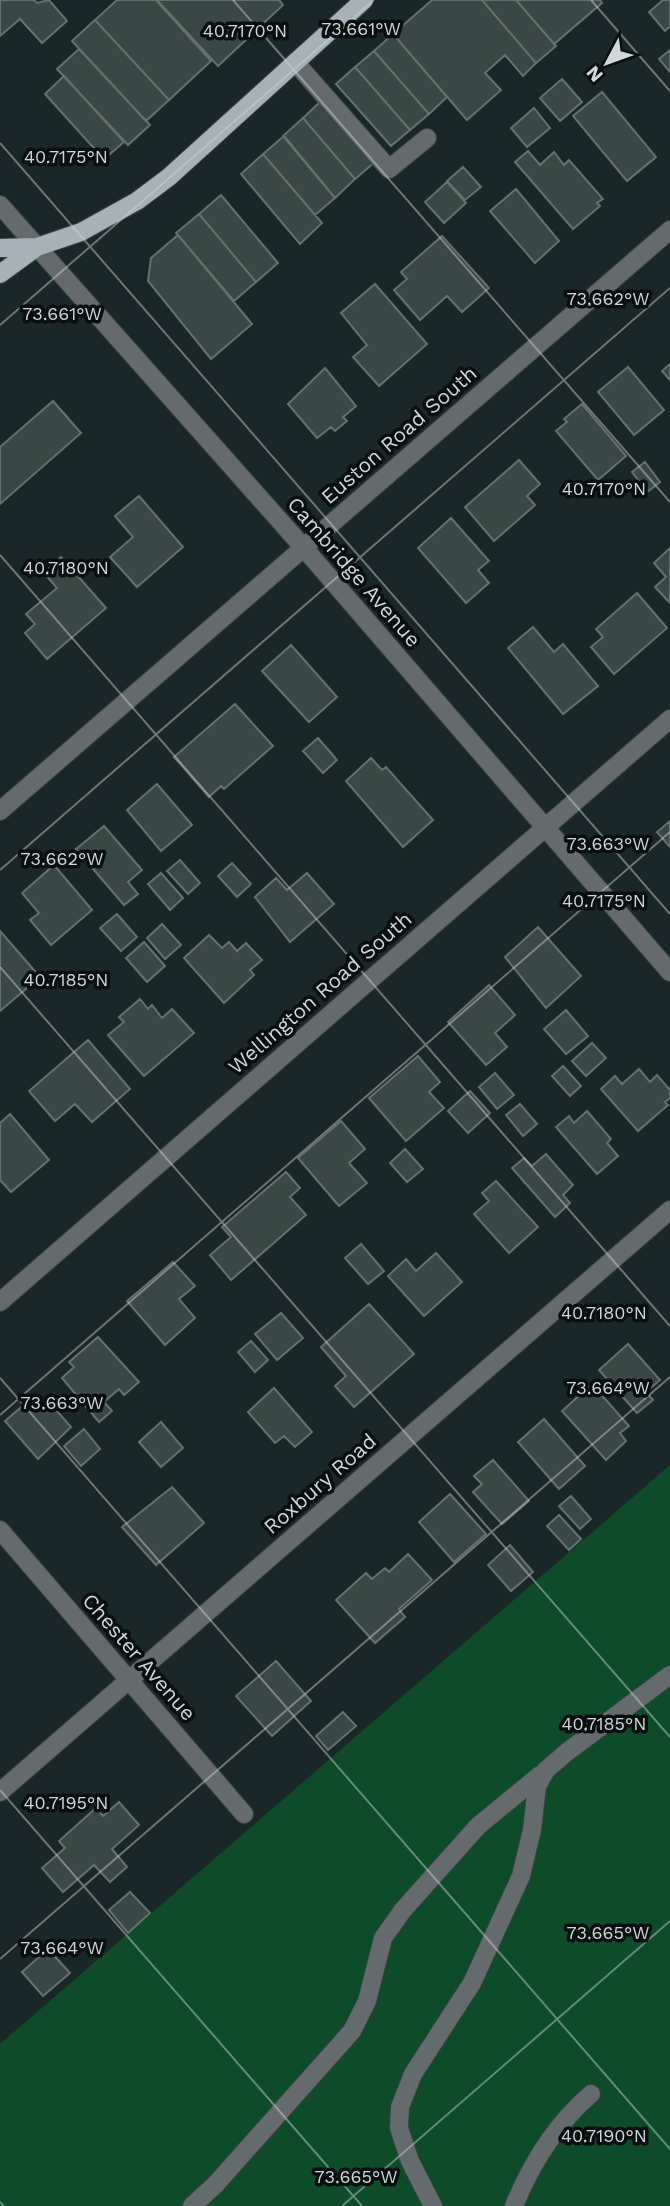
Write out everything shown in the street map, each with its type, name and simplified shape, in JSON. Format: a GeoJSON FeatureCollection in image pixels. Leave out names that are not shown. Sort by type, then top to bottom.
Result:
{"type":"FeatureCollection","features":[{"type":"Feature","properties":{"kind":"main road"},"geometry":{"type":"LineString","coordinates":[[0,248],[37,247],[81,232],[137,201],[169,177],[364,0]]}},
{"type":"Feature","properties":{"kind":"main road"},"geometry":{"type":"LineString","coordinates":[[0,274],[37,247]]}},
{"type":"Feature","properties":{"kind":"street"},"geometry":{"type":"LineString","coordinates":[[295,62],[389,169],[427,138]]}},
{"type":"Feature","properties":{"kind":"street","name":"Cambridge Avenue"},"geometry":{"type":"LineString","coordinates":[[0,205],[304,548],[670,972]]}},
{"type":"Feature","properties":{"kind":"street","name":"Euston Road South"},"geometry":{"type":"LineString","coordinates":[[0,811],[670,230]]}},
{"type":"Feature","properties":{"kind":"street","name":"Wellington Road South"},"geometry":{"type":"LineString","coordinates":[[0,1302],[670,719]]}},
{"type":"Feature","properties":{"kind":"street","name":"Roxbury Road"},"geometry":{"type":"LineString","coordinates":[[0,1792],[670,1210]]}},
{"type":"Feature","properties":{"kind":"street","name":"Chester Avenue"},"geometry":{"type":"LineString","coordinates":[[0,1530],[244,1814]]}},
{"type":"Feature","properties":{"kind":"street"},"geometry":{"type":"LineString","coordinates":[[192,2206],[224,2175],[352,2031],[367,2001],[383,1938],[402,1910],[478,1826],[670,1675]]}},
{"type":"Feature","properties":{"kind":"street"},"geometry":{"type":"LineString","coordinates":[[433,2206],[399,2128],[400,2107],[413,2074],[472,1983],[520,1876],[532,1830],[537,1786],[546,1770]]}},
{"type":"Feature","properties":{"kind":"street"},"geometry":{"type":"LineString","coordinates":[[514,2206],[559,2126],[591,2094]]}},
{"type":"Feature","properties":{"kind":"green space"},"geometry":{"type":"Polygon","coordinates":[[[670,1465],[670,2206],[0,2206],[0,2044],[670,1465]]]}},
{"type":"Feature","properties":{"kind":"building"},"geometry":{"type":"Polygon","coordinates":[[[0,0],[34,0],[37,3],[49,0],[67,21],[42,43],[20,19],[0,36],[0,0]]]}},
{"type":"Feature","properties":{"kind":"building"},"geometry":{"type":"Polygon","coordinates":[[[117,0],[156,0],[211,61],[169,100],[95,20],[117,0]]]}},
{"type":"Feature","properties":{"kind":"building"},"geometry":{"type":"Polygon","coordinates":[[[157,0],[279,0],[283,5],[218,66],[157,0]]]}},
{"type":"Feature","properties":{"kind":"building"},"geometry":{"type":"Polygon","coordinates":[[[432,0],[482,0],[536,63],[523,76],[505,55],[485,73],[501,90],[467,120],[393,34],[432,0]]]}},
{"type":"Feature","properties":{"kind":"building"},"geometry":{"type":"Polygon","coordinates":[[[482,0],[516,0],[556,46],[536,63],[482,0]]]}},
{"type":"Feature","properties":{"kind":"building"},"geometry":{"type":"Polygon","coordinates":[[[516,0],[600,0],[602,3],[554,44],[516,0]]]}},
{"type":"Feature","properties":{"kind":"building"},"geometry":{"type":"Polygon","coordinates":[[[663,0],[670,0],[670,26],[665,31],[649,12],[663,0]]]}},
{"type":"Feature","properties":{"kind":"building"},"geometry":{"type":"Polygon","coordinates":[[[95,20],[169,100],[146,121],[72,41],[95,20]]]}},
{"type":"Feature","properties":{"kind":"building"},"geometry":{"type":"Polygon","coordinates":[[[393,34],[447,97],[429,114],[374,51],[393,34]]]}},
{"type":"Feature","properties":{"kind":"building"},"geometry":{"type":"Polygon","coordinates":[[[79,49],[150,125],[128,145],[57,69],[79,49]]]}},
{"type":"Feature","properties":{"kind":"building"},"geometry":{"type":"Polygon","coordinates":[[[670,50],[670,72],[659,59],[670,50]]]}},
{"type":"Feature","properties":{"kind":"building"},"geometry":{"type":"Polygon","coordinates":[[[374,51],[429,114],[410,130],[355,67],[374,51]]]}},
{"type":"Feature","properties":{"kind":"building"},"geometry":{"type":"Polygon","coordinates":[[[355,67],[410,130],[391,146],[336,84],[355,67]]]}},
{"type":"Feature","properties":{"kind":"building"},"geometry":{"type":"Polygon","coordinates":[[[64,76],[124,142],[110,154],[100,155],[45,94],[64,76]]]}},
{"type":"Feature","properties":{"kind":"building"},"geometry":{"type":"Polygon","coordinates":[[[562,79],[582,102],[560,121],[540,98],[562,79]]]}},
{"type":"Feature","properties":{"kind":"building"},"geometry":{"type":"Polygon","coordinates":[[[602,92],[656,157],[627,181],[573,116],[602,92]]]}},
{"type":"Feature","properties":{"kind":"building"},"geometry":{"type":"Polygon","coordinates":[[[323,99],[375,162],[355,179],[303,118],[323,99]]]}},
{"type":"Feature","properties":{"kind":"building"},"geometry":{"type":"Polygon","coordinates":[[[534,108],[550,128],[527,147],[511,128],[534,108]]]}},
{"type":"Feature","properties":{"kind":"building"},"geometry":{"type":"Polygon","coordinates":[[[303,118],[355,179],[335,198],[283,136],[303,118]]]}},
{"type":"Feature","properties":{"kind":"building"},"geometry":{"type":"Polygon","coordinates":[[[284,136],[335,198],[315,215],[263,154],[284,136]]]}},
{"type":"Feature","properties":{"kind":"building"},"geometry":{"type":"Polygon","coordinates":[[[528,151],[540,165],[554,152],[564,165],[569,160],[603,199],[597,203],[600,206],[573,229],[515,162],[528,151]]]}},
{"type":"Feature","properties":{"kind":"building"},"geometry":{"type":"Polygon","coordinates":[[[263,154],[322,223],[300,244],[241,174],[263,154]]]}},
{"type":"Feature","properties":{"kind":"building"},"geometry":{"type":"Polygon","coordinates":[[[463,167],[481,187],[465,200],[447,181],[463,167]]]}},
{"type":"Feature","properties":{"kind":"building"},"geometry":{"type":"Polygon","coordinates":[[[447,182],[466,203],[444,223],[425,202],[447,182]]]}},
{"type":"Feature","properties":{"kind":"building"},"geometry":{"type":"Polygon","coordinates":[[[516,189],[559,241],[535,263],[490,211],[516,189]]]}},
{"type":"Feature","properties":{"kind":"building"},"geometry":{"type":"Polygon","coordinates":[[[221,195],[278,263],[256,282],[199,214],[221,195]]]}},
{"type":"Feature","properties":{"kind":"building"},"geometry":{"type":"Polygon","coordinates":[[[199,214],[256,282],[234,301],[176,233],[199,214]]]}},
{"type":"Feature","properties":{"kind":"building"},"geometry":{"type":"Polygon","coordinates":[[[178,235],[252,324],[211,359],[148,281],[151,258],[178,235]]]}},
{"type":"Feature","properties":{"kind":"building"},"geometry":{"type":"Polygon","coordinates":[[[442,236],[489,288],[462,312],[447,296],[420,320],[394,290],[407,279],[401,272],[442,236]]]}},
{"type":"Feature","properties":{"kind":"building"},"geometry":{"type":"Polygon","coordinates":[[[375,284],[427,344],[379,386],[353,357],[367,345],[341,313],[375,284]]]}},
{"type":"Feature","properties":{"kind":"building"},"geometry":{"type":"Polygon","coordinates":[[[670,364],[670,380],[662,371],[670,364]]]}},
{"type":"Feature","properties":{"kind":"building"},"geometry":{"type":"Polygon","coordinates":[[[628,367],[664,410],[634,435],[598,392],[628,367]]]}},
{"type":"Feature","properties":{"kind":"building"},"geometry":{"type":"Polygon","coordinates":[[[325,368],[356,406],[343,417],[347,421],[335,431],[331,427],[317,438],[288,404],[325,368]]]}},
{"type":"Feature","properties":{"kind":"building"},"geometry":{"type":"Polygon","coordinates":[[[53,401],[81,433],[0,504],[0,447],[53,401]]]}},
{"type":"Feature","properties":{"kind":"building"},"geometry":{"type":"Polygon","coordinates":[[[582,404],[626,456],[598,480],[556,431],[567,422],[564,419],[582,404]]]}},
{"type":"Feature","properties":{"kind":"building"},"geometry":{"type":"Polygon","coordinates":[[[519,460],[540,484],[527,496],[535,505],[494,541],[465,507],[519,460]]]}},
{"type":"Feature","properties":{"kind":"building"},"geometry":{"type":"Polygon","coordinates":[[[645,462],[660,482],[647,492],[632,472],[645,462]]]}},
{"type":"Feature","properties":{"kind":"building"},"geometry":{"type":"Polygon","coordinates":[[[139,496],[183,547],[137,587],[110,557],[133,537],[115,516],[139,496]]]}},
{"type":"Feature","properties":{"kind":"building"},"geometry":{"type":"Polygon","coordinates":[[[451,518],[489,561],[478,570],[489,583],[466,603],[418,548],[451,518]]]}},
{"type":"Feature","properties":{"kind":"building"},"geometry":{"type":"Polygon","coordinates":[[[670,548],[670,603],[655,587],[666,577],[654,563],[670,548]]]}},
{"type":"Feature","properties":{"kind":"building"},"geometry":{"type":"Polygon","coordinates":[[[61,557],[106,608],[47,659],[25,633],[35,624],[26,614],[57,588],[44,573],[61,557]]]}},
{"type":"Feature","properties":{"kind":"building"},"geometry":{"type":"Polygon","coordinates":[[[637,593],[667,628],[614,674],[591,647],[603,637],[596,629],[637,593]]]}},
{"type":"Feature","properties":{"kind":"building"},"geometry":{"type":"Polygon","coordinates":[[[533,627],[554,652],[563,644],[598,686],[563,714],[508,648],[533,627]]]}},
{"type":"Feature","properties":{"kind":"building"},"geometry":{"type":"Polygon","coordinates":[[[291,645],[337,697],[309,722],[262,671],[291,645]]]}},
{"type":"Feature","properties":{"kind":"building"},"geometry":{"type":"Polygon","coordinates":[[[235,704],[273,746],[224,789],[221,786],[209,797],[174,757],[235,704]]]}},
{"type":"Feature","properties":{"kind":"building"},"geometry":{"type":"Polygon","coordinates":[[[318,738],[337,760],[323,773],[303,751],[318,738]]]}},
{"type":"Feature","properties":{"kind":"building"},"geometry":{"type":"Polygon","coordinates":[[[371,758],[382,770],[386,767],[433,820],[403,847],[346,781],[371,758]]]}},
{"type":"Feature","properties":{"kind":"building"},"geometry":{"type":"Polygon","coordinates":[[[157,784],[192,825],[161,851],[127,810],[157,784]]]}},
{"type":"Feature","properties":{"kind":"building"},"geometry":{"type":"Polygon","coordinates":[[[670,821],[670,847],[657,832],[670,821]]]}},
{"type":"Feature","properties":{"kind":"building"},"geometry":{"type":"Polygon","coordinates":[[[104,826],[142,870],[128,882],[138,894],[124,905],[76,849],[104,826]]]}},
{"type":"Feature","properties":{"kind":"building"},"geometry":{"type":"Polygon","coordinates":[[[180,860],[200,883],[188,894],[167,871],[180,860]]]}},
{"type":"Feature","properties":{"kind":"building"},"geometry":{"type":"Polygon","coordinates":[[[232,863],[251,884],[237,897],[218,876],[232,863]]]}},
{"type":"Feature","properties":{"kind":"building"},"geometry":{"type":"Polygon","coordinates":[[[54,865],[92,910],[51,945],[30,920],[39,913],[22,893],[54,865]]]}},
{"type":"Feature","properties":{"kind":"building"},"geometry":{"type":"Polygon","coordinates":[[[161,873],[183,898],[170,910],[148,884],[161,873]]]}},
{"type":"Feature","properties":{"kind":"building"},"geometry":{"type":"Polygon","coordinates":[[[307,873],[334,904],[290,942],[255,897],[276,878],[287,890],[307,873]]]}},
{"type":"Feature","properties":{"kind":"building"},"geometry":{"type":"Polygon","coordinates":[[[117,914],[137,937],[121,951],[100,928],[117,914]]]}},
{"type":"Feature","properties":{"kind":"building"},"geometry":{"type":"Polygon","coordinates":[[[162,924],[181,945],[165,959],[147,938],[162,924]]]}},
{"type":"Feature","properties":{"kind":"building"},"geometry":{"type":"Polygon","coordinates":[[[538,927],[581,976],[546,1008],[505,957],[538,927]]]}},
{"type":"Feature","properties":{"kind":"building"},"geometry":{"type":"Polygon","coordinates":[[[0,931],[40,977],[0,1011],[0,931]]]}},
{"type":"Feature","properties":{"kind":"building"},"geometry":{"type":"Polygon","coordinates":[[[209,935],[222,948],[229,942],[237,951],[246,943],[262,960],[250,970],[254,975],[224,1003],[184,958],[209,935]]]}},
{"type":"Feature","properties":{"kind":"building"},"geometry":{"type":"Polygon","coordinates":[[[144,942],[165,966],[147,982],[126,958],[144,942]]]}},
{"type":"Feature","properties":{"kind":"building"},"geometry":{"type":"Polygon","coordinates":[[[489,985],[515,1015],[495,1033],[507,1047],[486,1065],[448,1022],[489,985]]]}},
{"type":"Feature","properties":{"kind":"building"},"geometry":{"type":"Polygon","coordinates":[[[140,999],[148,1009],[152,1005],[162,1018],[172,1009],[194,1033],[144,1076],[108,1035],[124,1022],[119,1017],[140,999]]]}},
{"type":"Feature","properties":{"kind":"building"},"geometry":{"type":"Polygon","coordinates":[[[566,1010],[588,1036],[566,1054],[544,1029],[566,1010]]]}},
{"type":"Feature","properties":{"kind":"building"},"geometry":{"type":"Polygon","coordinates":[[[88,1040],[130,1089],[92,1122],[75,1104],[55,1121],[29,1091],[88,1040]]]}},
{"type":"Feature","properties":{"kind":"building"},"geometry":{"type":"Polygon","coordinates":[[[592,1043],[606,1058],[586,1076],[572,1061],[592,1043]]]}},
{"type":"Feature","properties":{"kind":"building"},"geometry":{"type":"Polygon","coordinates":[[[418,1056],[440,1082],[429,1092],[444,1108],[406,1141],[369,1098],[418,1056]]]}},
{"type":"Feature","properties":{"kind":"building"},"geometry":{"type":"Polygon","coordinates":[[[563,1066],[581,1086],[570,1096],[552,1076],[563,1066]]]}},
{"type":"Feature","properties":{"kind":"building"},"geometry":{"type":"Polygon","coordinates":[[[639,1069],[650,1082],[657,1075],[670,1090],[670,1098],[665,1102],[668,1105],[638,1131],[601,1089],[615,1076],[622,1084],[639,1069]]]}},
{"type":"Feature","properties":{"kind":"building"},"geometry":{"type":"Polygon","coordinates":[[[495,1073],[514,1095],[497,1109],[479,1087],[495,1073]]]}},
{"type":"Feature","properties":{"kind":"building"},"geometry":{"type":"Polygon","coordinates":[[[470,1091],[490,1113],[468,1133],[448,1111],[470,1091]]]}},
{"type":"Feature","properties":{"kind":"building"},"geometry":{"type":"Polygon","coordinates":[[[520,1104],[537,1124],[523,1136],[506,1115],[520,1104]]]}},
{"type":"Feature","properties":{"kind":"building"},"geometry":{"type":"Polygon","coordinates":[[[587,1111],[611,1139],[607,1143],[618,1156],[597,1174],[556,1127],[569,1116],[574,1123],[587,1111]]]}},
{"type":"Feature","properties":{"kind":"building"},"geometry":{"type":"Polygon","coordinates":[[[10,1114],[49,1160],[11,1192],[0,1180],[0,1123],[10,1114]]]}},
{"type":"Feature","properties":{"kind":"building"},"geometry":{"type":"Polygon","coordinates":[[[341,1121],[365,1149],[349,1163],[367,1183],[339,1206],[298,1158],[341,1121]]]}},
{"type":"Feature","properties":{"kind":"building"},"geometry":{"type":"Polygon","coordinates":[[[405,1149],[423,1169],[407,1182],[390,1163],[405,1149]]]}},
{"type":"Feature","properties":{"kind":"building"},"geometry":{"type":"Polygon","coordinates":[[[546,1154],[573,1185],[563,1195],[570,1203],[555,1217],[512,1168],[524,1158],[532,1166],[546,1154]]]}},
{"type":"Feature","properties":{"kind":"building"},"geometry":{"type":"Polygon","coordinates":[[[286,1172],[300,1188],[290,1197],[306,1215],[231,1280],[210,1255],[231,1237],[222,1227],[286,1172]]]}},
{"type":"Feature","properties":{"kind":"building"},"geometry":{"type":"Polygon","coordinates":[[[496,1181],[538,1227],[509,1253],[474,1214],[489,1201],[482,1193],[496,1181]]]}},
{"type":"Feature","properties":{"kind":"building"},"geometry":{"type":"Polygon","coordinates":[[[361,1244],[384,1271],[368,1284],[345,1258],[361,1244]]]}},
{"type":"Feature","properties":{"kind":"building"},"geometry":{"type":"Polygon","coordinates":[[[436,1253],[462,1282],[424,1316],[388,1276],[406,1259],[416,1271],[436,1253]]]}},
{"type":"Feature","properties":{"kind":"building"},"geometry":{"type":"Polygon","coordinates":[[[173,1262],[195,1286],[179,1299],[195,1318],[165,1345],[127,1301],[173,1262]]]}},
{"type":"Feature","properties":{"kind":"building"},"geometry":{"type":"Polygon","coordinates":[[[369,1304],[414,1354],[354,1407],[335,1386],[346,1376],[321,1347],[369,1304]]]}},
{"type":"Feature","properties":{"kind":"building"},"geometry":{"type":"Polygon","coordinates":[[[281,1313],[303,1338],[277,1360],[255,1334],[281,1313]]]}},
{"type":"Feature","properties":{"kind":"building"},"geometry":{"type":"Polygon","coordinates":[[[98,1337],[139,1382],[124,1395],[119,1389],[104,1402],[112,1411],[99,1422],[62,1378],[74,1367],[69,1362],[98,1337]]]}},
{"type":"Feature","properties":{"kind":"building"},"geometry":{"type":"Polygon","coordinates":[[[251,1341],[268,1360],[255,1372],[238,1352],[251,1341]]]}},
{"type":"Feature","properties":{"kind":"building"},"geometry":{"type":"Polygon","coordinates":[[[628,1344],[660,1380],[646,1392],[653,1400],[637,1413],[599,1370],[628,1344]]]}},
{"type":"Feature","properties":{"kind":"building"},"geometry":{"type":"Polygon","coordinates":[[[592,1384],[629,1426],[620,1433],[626,1441],[606,1460],[562,1411],[592,1384]]]}},
{"type":"Feature","properties":{"kind":"building"},"geometry":{"type":"Polygon","coordinates":[[[274,1388],[312,1432],[295,1447],[284,1436],[275,1443],[248,1412],[274,1388]]]}},
{"type":"Feature","properties":{"kind":"building"},"geometry":{"type":"Polygon","coordinates":[[[33,1397],[44,1409],[50,1403],[71,1427],[38,1459],[5,1421],[33,1397]]]}},
{"type":"Feature","properties":{"kind":"building"},"geometry":{"type":"Polygon","coordinates":[[[544,1419],[585,1466],[559,1489],[518,1442],[544,1419]]]}},
{"type":"Feature","properties":{"kind":"building"},"geometry":{"type":"Polygon","coordinates":[[[161,1422],[183,1448],[161,1467],[139,1442],[161,1422]]]}},
{"type":"Feature","properties":{"kind":"building"},"geometry":{"type":"Polygon","coordinates":[[[84,1429],[100,1449],[81,1466],[64,1446],[84,1429]]]}},
{"type":"Feature","properties":{"kind":"building"},"geometry":{"type":"Polygon","coordinates":[[[493,1460],[529,1501],[502,1524],[473,1492],[482,1484],[474,1476],[493,1460]]]}},
{"type":"Feature","properties":{"kind":"building"},"geometry":{"type":"Polygon","coordinates":[[[172,1487],[204,1523],[156,1565],[122,1527],[172,1487]]]}},
{"type":"Feature","properties":{"kind":"building"},"geometry":{"type":"Polygon","coordinates":[[[450,1494],[486,1534],[454,1562],[419,1522],[450,1494]]]}},
{"type":"Feature","properties":{"kind":"building"},"geometry":{"type":"Polygon","coordinates":[[[571,1496],[591,1519],[580,1529],[559,1506],[571,1496]]]}},
{"type":"Feature","properties":{"kind":"building"},"geometry":{"type":"Polygon","coordinates":[[[559,1515],[581,1539],[569,1550],[547,1526],[559,1515]]]}},
{"type":"Feature","properties":{"kind":"building"},"geometry":{"type":"Polygon","coordinates":[[[510,1545],[533,1572],[511,1591],[488,1565],[510,1545]]]}},
{"type":"Feature","properties":{"kind":"building"},"geometry":{"type":"Polygon","coordinates":[[[408,1554],[432,1580],[399,1609],[405,1617],[375,1643],[336,1600],[366,1573],[372,1579],[385,1568],[389,1572],[408,1554]]]}},
{"type":"Feature","properties":{"kind":"building"},"geometry":{"type":"Polygon","coordinates":[[[276,1661],[311,1701],[272,1736],[236,1696],[276,1661]]]}},
{"type":"Feature","properties":{"kind":"building"},"geometry":{"type":"Polygon","coordinates":[[[343,1712],[356,1726],[328,1750],[316,1736],[343,1712]]]}},
{"type":"Feature","properties":{"kind":"building"},"geometry":{"type":"Polygon","coordinates":[[[119,1802],[139,1825],[112,1849],[127,1867],[110,1882],[94,1865],[63,1892],[42,1868],[65,1848],[59,1841],[96,1808],[103,1816],[119,1802]]]}},
{"type":"Feature","properties":{"kind":"building"},"geometry":{"type":"Polygon","coordinates":[[[130,1892],[150,1913],[128,1933],[109,1910],[130,1892]]]}},
{"type":"Feature","properties":{"kind":"building"},"geometry":{"type":"Polygon","coordinates":[[[48,1949],[70,1973],[43,1996],[22,1972],[48,1949]]]}}]}
